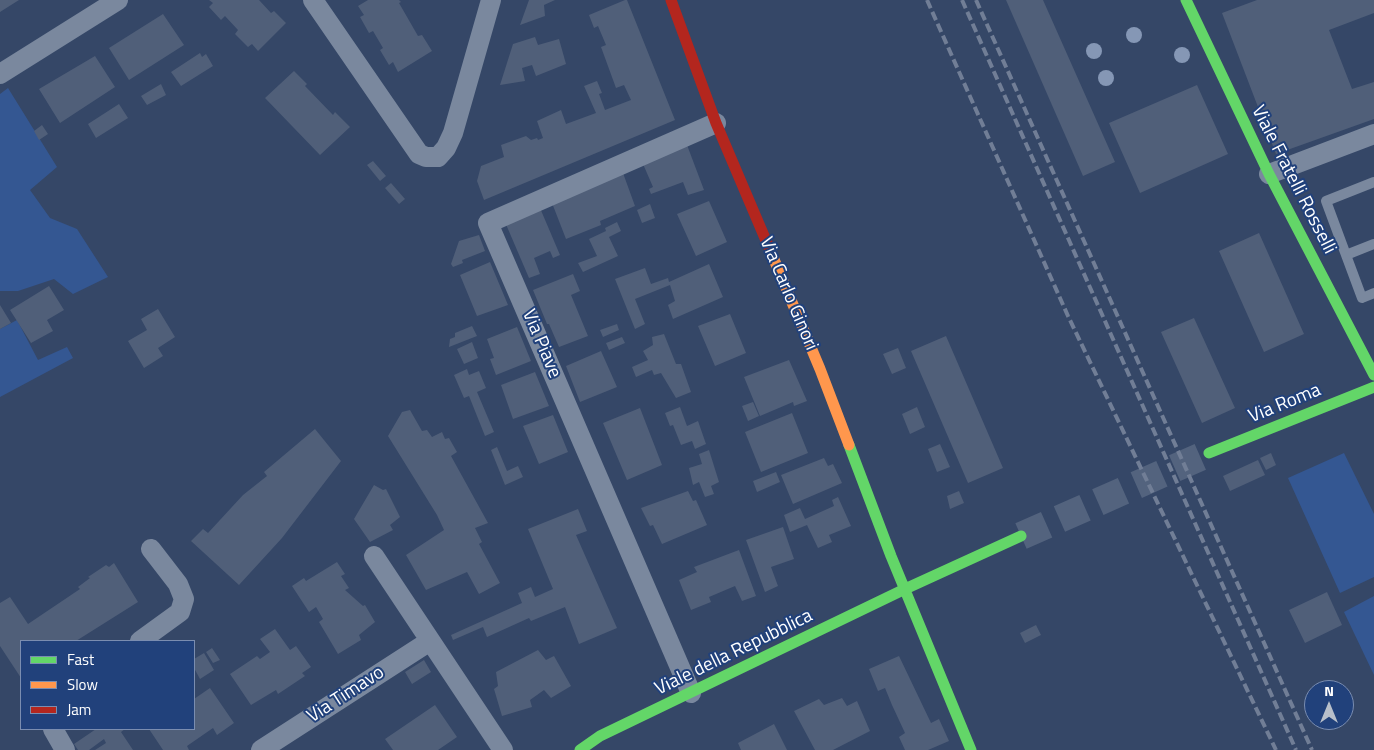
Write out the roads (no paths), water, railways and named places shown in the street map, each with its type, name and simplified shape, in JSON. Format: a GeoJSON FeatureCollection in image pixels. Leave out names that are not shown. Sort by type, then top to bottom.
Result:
{"type":"FeatureCollection","features":[{"type":"Feature","properties":{"kind":"street"},"geometry":{"type":"LineString","coordinates":[[0,74],[118,0]]}},
{"type":"Feature","properties":{"kind":"street"},"geometry":{"type":"LineString","coordinates":[[313,0],[419,154],[426,157],[438,157],[446,148],[453,133],[491,0]]}},
{"type":"Feature","properties":{"kind":"street","name":"Via Carlo Ginori"},"geometry":{"type":"LineString","coordinates":[[671,0],[716,123],[820,369],[891,556],[971,750]]}},
{"type":"Feature","properties":{"kind":"street","name":"Viale Fratelli Rosselli"},"geometry":{"type":"LineString","coordinates":[[1189,1],[1269,174],[1374,374]]}},
{"type":"Feature","properties":{"kind":"street","name":"Via Piave"},"geometry":{"type":"LineString","coordinates":[[691,693],[488,223],[716,123]]}},
{"type":"Feature","properties":{"kind":"street"},"geometry":{"type":"LineString","coordinates":[[1269,174],[1374,134]]}},
{"type":"Feature","properties":{"kind":"street","name":"Via Roma"},"geometry":{"type":"LineString","coordinates":[[1209,453],[1374,387]]}},
{"type":"Feature","properties":{"kind":"street"},"geometry":{"type":"LineString","coordinates":[[905,589],[1021,536]]}},
{"type":"Feature","properties":{"kind":"street"},"geometry":{"type":"LineString","coordinates":[[141,640],[180,612],[184,599],[178,584],[152,549]]}},
{"type":"Feature","properties":{"kind":"street"},"geometry":{"type":"LineString","coordinates":[[374,556],[503,750]]}},
{"type":"Feature","properties":{"kind":"street","name":"Viale della Repubblica"},"geometry":{"type":"LineString","coordinates":[[580,750],[600,736],[905,589]]}},
{"type":"Feature","properties":{"kind":"street","name":"Via Timavo"},"geometry":{"type":"LineString","coordinates":[[261,750],[430,641]]}},
{"type":"Feature","properties":{"kind":"street"},"geometry":{"type":"LineString","coordinates":[[54,730],[65,750]]}},
{"type":"Feature","properties":{"kind":"lane"},"geometry":{"type":"LineString","coordinates":[[1374,182],[1326,200],[1362,298],[1374,293]]}},
{"type":"Feature","properties":{"kind":"lane"},"geometry":{"type":"LineString","coordinates":[[1346,255],[1374,244]]}},
{"type":"Feature","properties":{"kind":"tunnel"},"geometry":{"type":"LineString","coordinates":[[1021,536],[1209,453]]}},
{"type":"Feature","properties":{"kind":"railway"},"geometry":{"type":"LineString","coordinates":[[927,0],[1068,316],[1276,750]]}},
{"type":"Feature","properties":{"kind":"railway"},"geometry":{"type":"LineString","coordinates":[[962,0],[1296,750]]}},
{"type":"Feature","properties":{"kind":"railway"},"geometry":{"type":"LineString","coordinates":[[976,0],[1312,750]]}}]}
